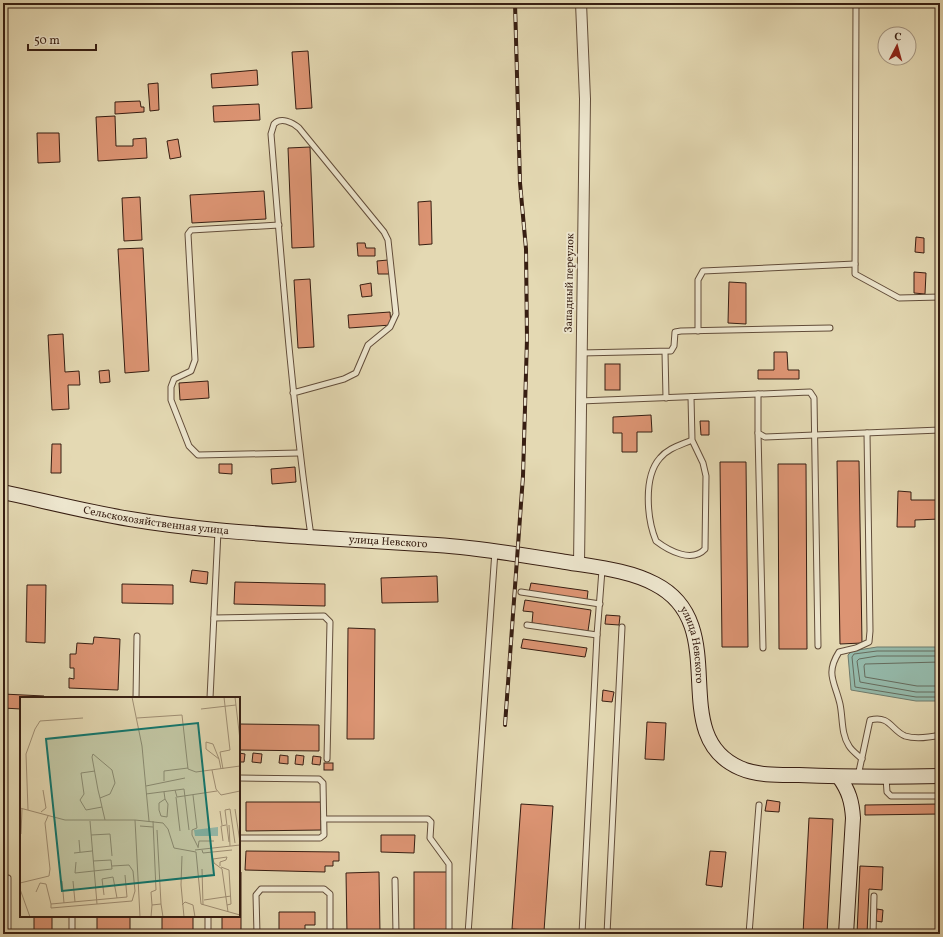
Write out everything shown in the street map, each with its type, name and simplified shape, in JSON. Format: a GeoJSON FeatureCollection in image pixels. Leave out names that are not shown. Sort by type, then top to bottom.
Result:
{"type":"FeatureCollection","features":[{"type":"Feature","properties":{"kind":"main road","name":"Сельскохозяйственная улица"},"geometry":{"type":"LineString","coordinates":[[3,492],[131,519],[218,530],[312,537]]}},
{"type":"Feature","properties":{"kind":"main road","name":"улица Невского"},"geometry":{"type":"LineString","coordinates":[[312,537],[495,550],[579,564],[637,576],[653,582],[665,589],[683,609],[696,640],[703,719],[714,749],[740,768],[756,772],[839,777],[940,776]]}},
{"type":"Feature","properties":{"kind":"main road"},"geometry":{"type":"LineString","coordinates":[[839,777],[848,790],[852,804],[853,818],[846,934]]}},
{"type":"Feature","properties":{"kind":"street","name":"Западный переулок"},"geometry":{"type":"LineString","coordinates":[[579,564],[585,99],[582,3]]}},
{"type":"Feature","properties":{"kind":"lane"},"geometry":{"type":"LineString","coordinates":[[856,3],[855,274],[899,298],[940,297]]}},
{"type":"Feature","properties":{"kind":"lane"},"geometry":{"type":"LineString","coordinates":[[293,393],[344,379],[356,373],[368,345],[390,327],[396,314],[388,240],[384,232],[300,128],[293,123],[281,121],[274,124],[271,131],[293,393],[299,453],[312,537]]}},
{"type":"Feature","properties":{"kind":"lane"},"geometry":{"type":"LineString","coordinates":[[279,225],[190,230],[188,234],[195,360],[191,371],[174,379],[171,394],[189,446],[198,455],[299,453]]}},
{"type":"Feature","properties":{"kind":"lane"},"geometry":{"type":"LineString","coordinates":[[698,331],[698,280],[703,271],[855,264]]}},
{"type":"Feature","properties":{"kind":"lane"},"geometry":{"type":"LineString","coordinates":[[581,353],[665,352],[671,350],[674,346],[675,332],[830,328]]}},
{"type":"Feature","properties":{"kind":"lane"},"geometry":{"type":"LineString","coordinates":[[665,352],[666,398]]}},
{"type":"Feature","properties":{"kind":"lane"},"geometry":{"type":"LineString","coordinates":[[580,401],[810,392],[813,394],[815,434],[818,646]]}},
{"type":"Feature","properties":{"kind":"lane"},"geometry":{"type":"LineString","coordinates":[[758,394],[763,648]]}},
{"type":"Feature","properties":{"kind":"lane"},"geometry":{"type":"LineString","coordinates":[[691,397],[692,440],[703,463],[706,476],[705,549],[701,554],[694,557],[683,555],[656,541],[650,521],[649,508],[650,476],[654,465],[668,450],[692,440]]}},
{"type":"Feature","properties":{"kind":"lane"},"geometry":{"type":"LineString","coordinates":[[758,433],[765,437],[940,430]]}},
{"type":"Feature","properties":{"kind":"lane"},"geometry":{"type":"LineString","coordinates":[[862,760],[849,746],[844,734],[840,704],[832,683],[834,661],[839,652],[856,648],[869,642],[867,433]]}},
{"type":"Feature","properties":{"kind":"lane"},"geometry":{"type":"LineString","coordinates":[[210,697],[218,530]]}},
{"type":"Feature","properties":{"kind":"lane"},"geometry":{"type":"LineString","coordinates":[[468,934],[495,550]]}},
{"type":"Feature","properties":{"kind":"lane"},"geometry":{"type":"LineString","coordinates":[[582,934],[597,635],[602,569]]}},
{"type":"Feature","properties":{"kind":"lane"},"geometry":{"type":"LineString","coordinates":[[521,592],[600,604]]}},
{"type":"Feature","properties":{"kind":"lane"},"geometry":{"type":"LineString","coordinates":[[214,618],[324,616],[330,622],[327,759]]}},
{"type":"Feature","properties":{"kind":"lane"},"geometry":{"type":"LineString","coordinates":[[527,625],[597,635]]}},
{"type":"Feature","properties":{"kind":"lane"},"geometry":{"type":"LineString","coordinates":[[607,934],[622,627]]}},
{"type":"Feature","properties":{"kind":"lane"},"geometry":{"type":"LineString","coordinates":[[136,697],[137,636]]}},
{"type":"Feature","properties":{"kind":"lane"},"geometry":{"type":"LineString","coordinates":[[858,777],[870,720],[879,718],[887,721],[904,736],[934,737],[940,735]]}},
{"type":"Feature","properties":{"kind":"lane"},"geometry":{"type":"LineString","coordinates":[[886,777],[887,792],[891,796],[940,796]]}},
{"type":"Feature","properties":{"kind":"lane"},"geometry":{"type":"LineString","coordinates":[[240,778],[319,779],[323,783],[324,819],[324,835],[320,838],[240,838]]}},
{"type":"Feature","properties":{"kind":"lane"},"geometry":{"type":"LineString","coordinates":[[749,934],[759,805]]}},
{"type":"Feature","properties":{"kind":"lane"},"geometry":{"type":"LineString","coordinates":[[324,819],[428,819],[431,822],[430,838],[449,864],[450,934]]}},
{"type":"Feature","properties":{"kind":"lane"},"geometry":{"type":"LineString","coordinates":[[8,878],[8,934]]}},
{"type":"Feature","properties":{"kind":"lane"},"geometry":{"type":"LineString","coordinates":[[395,880],[396,934]]}},
{"type":"Feature","properties":{"kind":"lane"},"geometry":{"type":"LineString","coordinates":[[257,934],[256,895],[261,889],[324,889],[330,894],[330,934]]}},
{"type":"Feature","properties":{"kind":"lane"},"geometry":{"type":"LineString","coordinates":[[873,934],[874,896]]}},
{"type":"Feature","properties":{"kind":"lane"},"geometry":{"type":"LineString","coordinates":[[72,917],[72,934]]}},
{"type":"Feature","properties":{"kind":"lane"},"geometry":{"type":"LineString","coordinates":[[208,917],[208,934]]}},
{"type":"Feature","properties":{"kind":"water"},"geometry":{"type":"Polygon","coordinates":[[[877,647],[940,647],[940,701],[916,701],[851,690],[848,655],[852,651],[877,647]]]}},
{"type":"Feature","properties":{"kind":"building"},"geometry":{"type":"Polygon","coordinates":[[[308,51],[312,108],[296,109],[292,52],[308,51]]]}},
{"type":"Feature","properties":{"kind":"building"},"geometry":{"type":"Polygon","coordinates":[[[257,70],[258,85],[212,88],[211,74],[257,70]]]}},
{"type":"Feature","properties":{"kind":"building"},"geometry":{"type":"Polygon","coordinates":[[[158,83],[159,110],[150,111],[148,84],[158,83]]]}},
{"type":"Feature","properties":{"kind":"building"},"geometry":{"type":"Polygon","coordinates":[[[140,101],[141,107],[144,107],[144,112],[115,114],[115,102],[140,101]]]}},
{"type":"Feature","properties":{"kind":"building"},"geometry":{"type":"Polygon","coordinates":[[[259,104],[260,120],[214,122],[213,106],[259,104]]]}},
{"type":"Feature","properties":{"kind":"building"},"geometry":{"type":"Polygon","coordinates":[[[115,116],[116,146],[133,146],[133,139],[146,138],[147,158],[98,161],[96,117],[115,116]]]}},
{"type":"Feature","properties":{"kind":"building"},"geometry":{"type":"Polygon","coordinates":[[[37,133],[59,133],[60,162],[38,163],[37,133]]]}},
{"type":"Feature","properties":{"kind":"building"},"geometry":{"type":"Polygon","coordinates":[[[178,139],[181,157],[170,159],[167,141],[178,139]]]}},
{"type":"Feature","properties":{"kind":"building"},"geometry":{"type":"Polygon","coordinates":[[[310,147],[314,247],[292,248],[288,148],[310,147]]]}},
{"type":"Feature","properties":{"kind":"building"},"geometry":{"type":"Polygon","coordinates":[[[264,191],[266,219],[192,223],[190,195],[264,191]]]}},
{"type":"Feature","properties":{"kind":"building"},"geometry":{"type":"Polygon","coordinates":[[[140,197],[142,240],[124,241],[122,198],[140,197]]]}},
{"type":"Feature","properties":{"kind":"building"},"geometry":{"type":"Polygon","coordinates":[[[431,201],[432,244],[419,245],[418,202],[431,201]]]}},
{"type":"Feature","properties":{"kind":"building"},"geometry":{"type":"Polygon","coordinates":[[[916,237],[924,238],[924,253],[915,252],[916,237]]]}},
{"type":"Feature","properties":{"kind":"building"},"geometry":{"type":"Polygon","coordinates":[[[357,243],[365,243],[366,248],[375,248],[375,256],[358,256],[357,243]]]}},
{"type":"Feature","properties":{"kind":"building"},"geometry":{"type":"Polygon","coordinates":[[[143,248],[149,371],[125,373],[118,249],[143,248]]]}},
{"type":"Feature","properties":{"kind":"building"},"geometry":{"type":"Polygon","coordinates":[[[388,260],[389,274],[378,274],[377,261],[388,260]]]}},
{"type":"Feature","properties":{"kind":"building"},"geometry":{"type":"Polygon","coordinates":[[[914,272],[926,273],[925,294],[914,293],[914,272]]]}},
{"type":"Feature","properties":{"kind":"building"},"geometry":{"type":"Polygon","coordinates":[[[310,279],[314,347],[298,348],[294,280],[310,279]]]}},
{"type":"Feature","properties":{"kind":"building"},"geometry":{"type":"Polygon","coordinates":[[[729,282],[746,283],[746,324],[728,323],[729,282]]]}},
{"type":"Feature","properties":{"kind":"building"},"geometry":{"type":"Polygon","coordinates":[[[371,283],[372,296],[362,297],[360,285],[371,283]]]}},
{"type":"Feature","properties":{"kind":"building"},"geometry":{"type":"Polygon","coordinates":[[[390,312],[391,325],[349,328],[348,315],[390,312]]]}},
{"type":"Feature","properties":{"kind":"building"},"geometry":{"type":"Polygon","coordinates":[[[63,334],[65,372],[79,371],[80,385],[68,385],[69,409],[52,410],[48,335],[63,334]]]}},
{"type":"Feature","properties":{"kind":"building"},"geometry":{"type":"Polygon","coordinates":[[[774,352],[787,352],[788,370],[799,370],[799,379],[758,379],[758,370],[774,370],[774,352]]]}},
{"type":"Feature","properties":{"kind":"building"},"geometry":{"type":"Polygon","coordinates":[[[605,364],[620,364],[620,390],[605,390],[605,364]]]}},
{"type":"Feature","properties":{"kind":"building"},"geometry":{"type":"Polygon","coordinates":[[[109,370],[110,382],[100,383],[99,371],[109,370]]]}},
{"type":"Feature","properties":{"kind":"building"},"geometry":{"type":"Polygon","coordinates":[[[208,381],[209,398],[180,400],[179,383],[208,381]]]}},
{"type":"Feature","properties":{"kind":"building"},"geometry":{"type":"Polygon","coordinates":[[[651,415],[652,432],[637,432],[637,452],[622,452],[622,433],[613,433],[613,417],[651,415]]]}},
{"type":"Feature","properties":{"kind":"building"},"geometry":{"type":"Polygon","coordinates":[[[700,421],[709,421],[709,435],[701,435],[700,421]]]}},
{"type":"Feature","properties":{"kind":"building"},"geometry":{"type":"Polygon","coordinates":[[[52,444],[61,444],[61,473],[51,473],[52,444]]]}},
{"type":"Feature","properties":{"kind":"building"},"geometry":{"type":"Polygon","coordinates":[[[837,461],[859,461],[862,643],[840,644],[837,461]]]}},
{"type":"Feature","properties":{"kind":"building"},"geometry":{"type":"Polygon","coordinates":[[[720,462],[746,462],[748,647],[722,647],[720,462]]]}},
{"type":"Feature","properties":{"kind":"building"},"geometry":{"type":"Polygon","coordinates":[[[219,464],[232,464],[232,474],[219,473],[219,464]]]}},
{"type":"Feature","properties":{"kind":"building"},"geometry":{"type":"Polygon","coordinates":[[[778,464],[806,464],[807,649],[779,649],[778,464]]]}},
{"type":"Feature","properties":{"kind":"building"},"geometry":{"type":"Polygon","coordinates":[[[295,467],[296,482],[272,484],[271,469],[295,467]]]}},
{"type":"Feature","properties":{"kind":"building"},"geometry":{"type":"Polygon","coordinates":[[[898,491],[911,492],[911,500],[940,500],[940,519],[915,520],[915,527],[897,527],[898,491]]]}},
{"type":"Feature","properties":{"kind":"building"},"geometry":{"type":"Polygon","coordinates":[[[192,570],[208,572],[207,584],[190,582],[192,570]]]}},
{"type":"Feature","properties":{"kind":"building"},"geometry":{"type":"Polygon","coordinates":[[[437,576],[438,602],[382,603],[381,578],[437,576]]]}},
{"type":"Feature","properties":{"kind":"building"},"geometry":{"type":"Polygon","coordinates":[[[235,582],[325,584],[325,606],[234,604],[235,582]]]}},
{"type":"Feature","properties":{"kind":"building"},"geometry":{"type":"Polygon","coordinates":[[[531,583],[588,591],[587,600],[529,592],[531,583]]]}},
{"type":"Feature","properties":{"kind":"building"},"geometry":{"type":"Polygon","coordinates":[[[122,584],[173,585],[173,604],[122,603],[122,584]]]}},
{"type":"Feature","properties":{"kind":"building"},"geometry":{"type":"Polygon","coordinates":[[[27,585],[46,585],[45,643],[26,642],[27,585]]]}},
{"type":"Feature","properties":{"kind":"building"},"geometry":{"type":"Polygon","coordinates":[[[525,600],[591,610],[588,631],[532,623],[533,612],[523,611],[525,600]]]}},
{"type":"Feature","properties":{"kind":"building"},"geometry":{"type":"Polygon","coordinates":[[[606,615],[620,616],[619,625],[605,624],[606,615]]]}},
{"type":"Feature","properties":{"kind":"building"},"geometry":{"type":"Polygon","coordinates":[[[348,628],[375,629],[374,739],[347,739],[348,628]]]}},
{"type":"Feature","properties":{"kind":"building"},"geometry":{"type":"Polygon","coordinates":[[[94,637],[120,639],[118,690],[69,688],[69,678],[74,679],[74,668],[70,668],[70,654],[76,654],[77,643],[93,644],[94,637]]]}},
{"type":"Feature","properties":{"kind":"building"},"geometry":{"type":"Polygon","coordinates":[[[523,639],[587,648],[585,657],[521,648],[523,639]]]}},
{"type":"Feature","properties":{"kind":"building"},"geometry":{"type":"Polygon","coordinates":[[[603,690],[614,692],[612,702],[602,701],[603,690]]]}},
{"type":"Feature","properties":{"kind":"building"},"geometry":{"type":"Polygon","coordinates":[[[3,694],[44,696],[20,697],[20,709],[3,708],[3,694]]]}},
{"type":"Feature","properties":{"kind":"building"},"geometry":{"type":"Polygon","coordinates":[[[647,722],[666,723],[664,760],[645,759],[647,722]]]}},
{"type":"Feature","properties":{"kind":"building"},"geometry":{"type":"Polygon","coordinates":[[[240,724],[319,725],[319,751],[240,750],[240,724]]]}},
{"type":"Feature","properties":{"kind":"building"},"geometry":{"type":"Polygon","coordinates":[[[240,753],[245,754],[244,762],[240,762],[240,753]]]}},
{"type":"Feature","properties":{"kind":"building"},"geometry":{"type":"Polygon","coordinates":[[[253,753],[262,754],[261,763],[252,762],[253,753]]]}},
{"type":"Feature","properties":{"kind":"building"},"geometry":{"type":"Polygon","coordinates":[[[280,755],[288,756],[288,764],[279,763],[280,755]]]}},
{"type":"Feature","properties":{"kind":"building"},"geometry":{"type":"Polygon","coordinates":[[[296,755],[304,756],[303,765],[295,764],[296,755]]]}},
{"type":"Feature","properties":{"kind":"building"},"geometry":{"type":"Polygon","coordinates":[[[313,756],[321,757],[320,765],[312,764],[313,756]]]}},
{"type":"Feature","properties":{"kind":"building"},"geometry":{"type":"Polygon","coordinates":[[[324,763],[333,763],[333,770],[324,770],[324,763]]]}},
{"type":"Feature","properties":{"kind":"building"},"geometry":{"type":"Polygon","coordinates":[[[767,800],[780,802],[779,812],[765,811],[767,800]]]}},
{"type":"Feature","properties":{"kind":"building"},"geometry":{"type":"Polygon","coordinates":[[[246,802],[321,802],[321,830],[246,831],[246,802]]]}},
{"type":"Feature","properties":{"kind":"building"},"geometry":{"type":"Polygon","coordinates":[[[521,804],[553,806],[544,931],[512,929],[521,804]]]}},
{"type":"Feature","properties":{"kind":"building"},"geometry":{"type":"Polygon","coordinates":[[[940,804],[940,814],[865,815],[865,805],[940,804]]]}},
{"type":"Feature","properties":{"kind":"building"},"geometry":{"type":"Polygon","coordinates":[[[809,818],[833,819],[827,934],[803,934],[809,818]]]}},
{"type":"Feature","properties":{"kind":"building"},"geometry":{"type":"Polygon","coordinates":[[[381,835],[415,835],[414,853],[381,852],[381,835]]]}},
{"type":"Feature","properties":{"kind":"building"},"geometry":{"type":"Polygon","coordinates":[[[246,851],[339,852],[339,861],[333,861],[333,866],[325,866],[325,872],[245,870],[246,851]]]}},
{"type":"Feature","properties":{"kind":"building"},"geometry":{"type":"Polygon","coordinates":[[[710,851],[726,852],[722,887],[706,885],[710,851]]]}},
{"type":"Feature","properties":{"kind":"building"},"geometry":{"type":"Polygon","coordinates":[[[860,866],[883,867],[882,890],[869,889],[867,934],[857,934],[860,866]]]}},
{"type":"Feature","properties":{"kind":"building"},"geometry":{"type":"Polygon","coordinates":[[[241,872],[241,934],[222,934],[222,917],[240,917],[241,872]]]}},
{"type":"Feature","properties":{"kind":"building"},"geometry":{"type":"Polygon","coordinates":[[[379,872],[380,934],[347,934],[346,873],[379,872]]]}},
{"type":"Feature","properties":{"kind":"building"},"geometry":{"type":"Polygon","coordinates":[[[414,872],[447,872],[447,934],[414,934],[414,872]]]}},
{"type":"Feature","properties":{"kind":"building"},"geometry":{"type":"Polygon","coordinates":[[[877,909],[883,910],[882,922],[876,921],[877,909]]]}},
{"type":"Feature","properties":{"kind":"building"},"geometry":{"type":"Polygon","coordinates":[[[279,912],[315,912],[315,925],[305,925],[305,934],[288,934],[288,930],[279,930],[279,912]]]}},
{"type":"Feature","properties":{"kind":"building"},"geometry":{"type":"Polygon","coordinates":[[[34,917],[52,917],[52,934],[34,934],[34,917]]]}},
{"type":"Feature","properties":{"kind":"building"},"geometry":{"type":"Polygon","coordinates":[[[97,917],[130,917],[130,934],[97,934],[97,917]]]}},
{"type":"Feature","properties":{"kind":"building"},"geometry":{"type":"Polygon","coordinates":[[[162,917],[193,917],[193,934],[162,934],[162,917]]]}},
{"type":"Feature","properties":{"kind":"railway"},"geometry":{"type":"LineString","coordinates":[[505,725],[523,476],[527,339],[526,249],[520,183],[515,3]]}}]}
